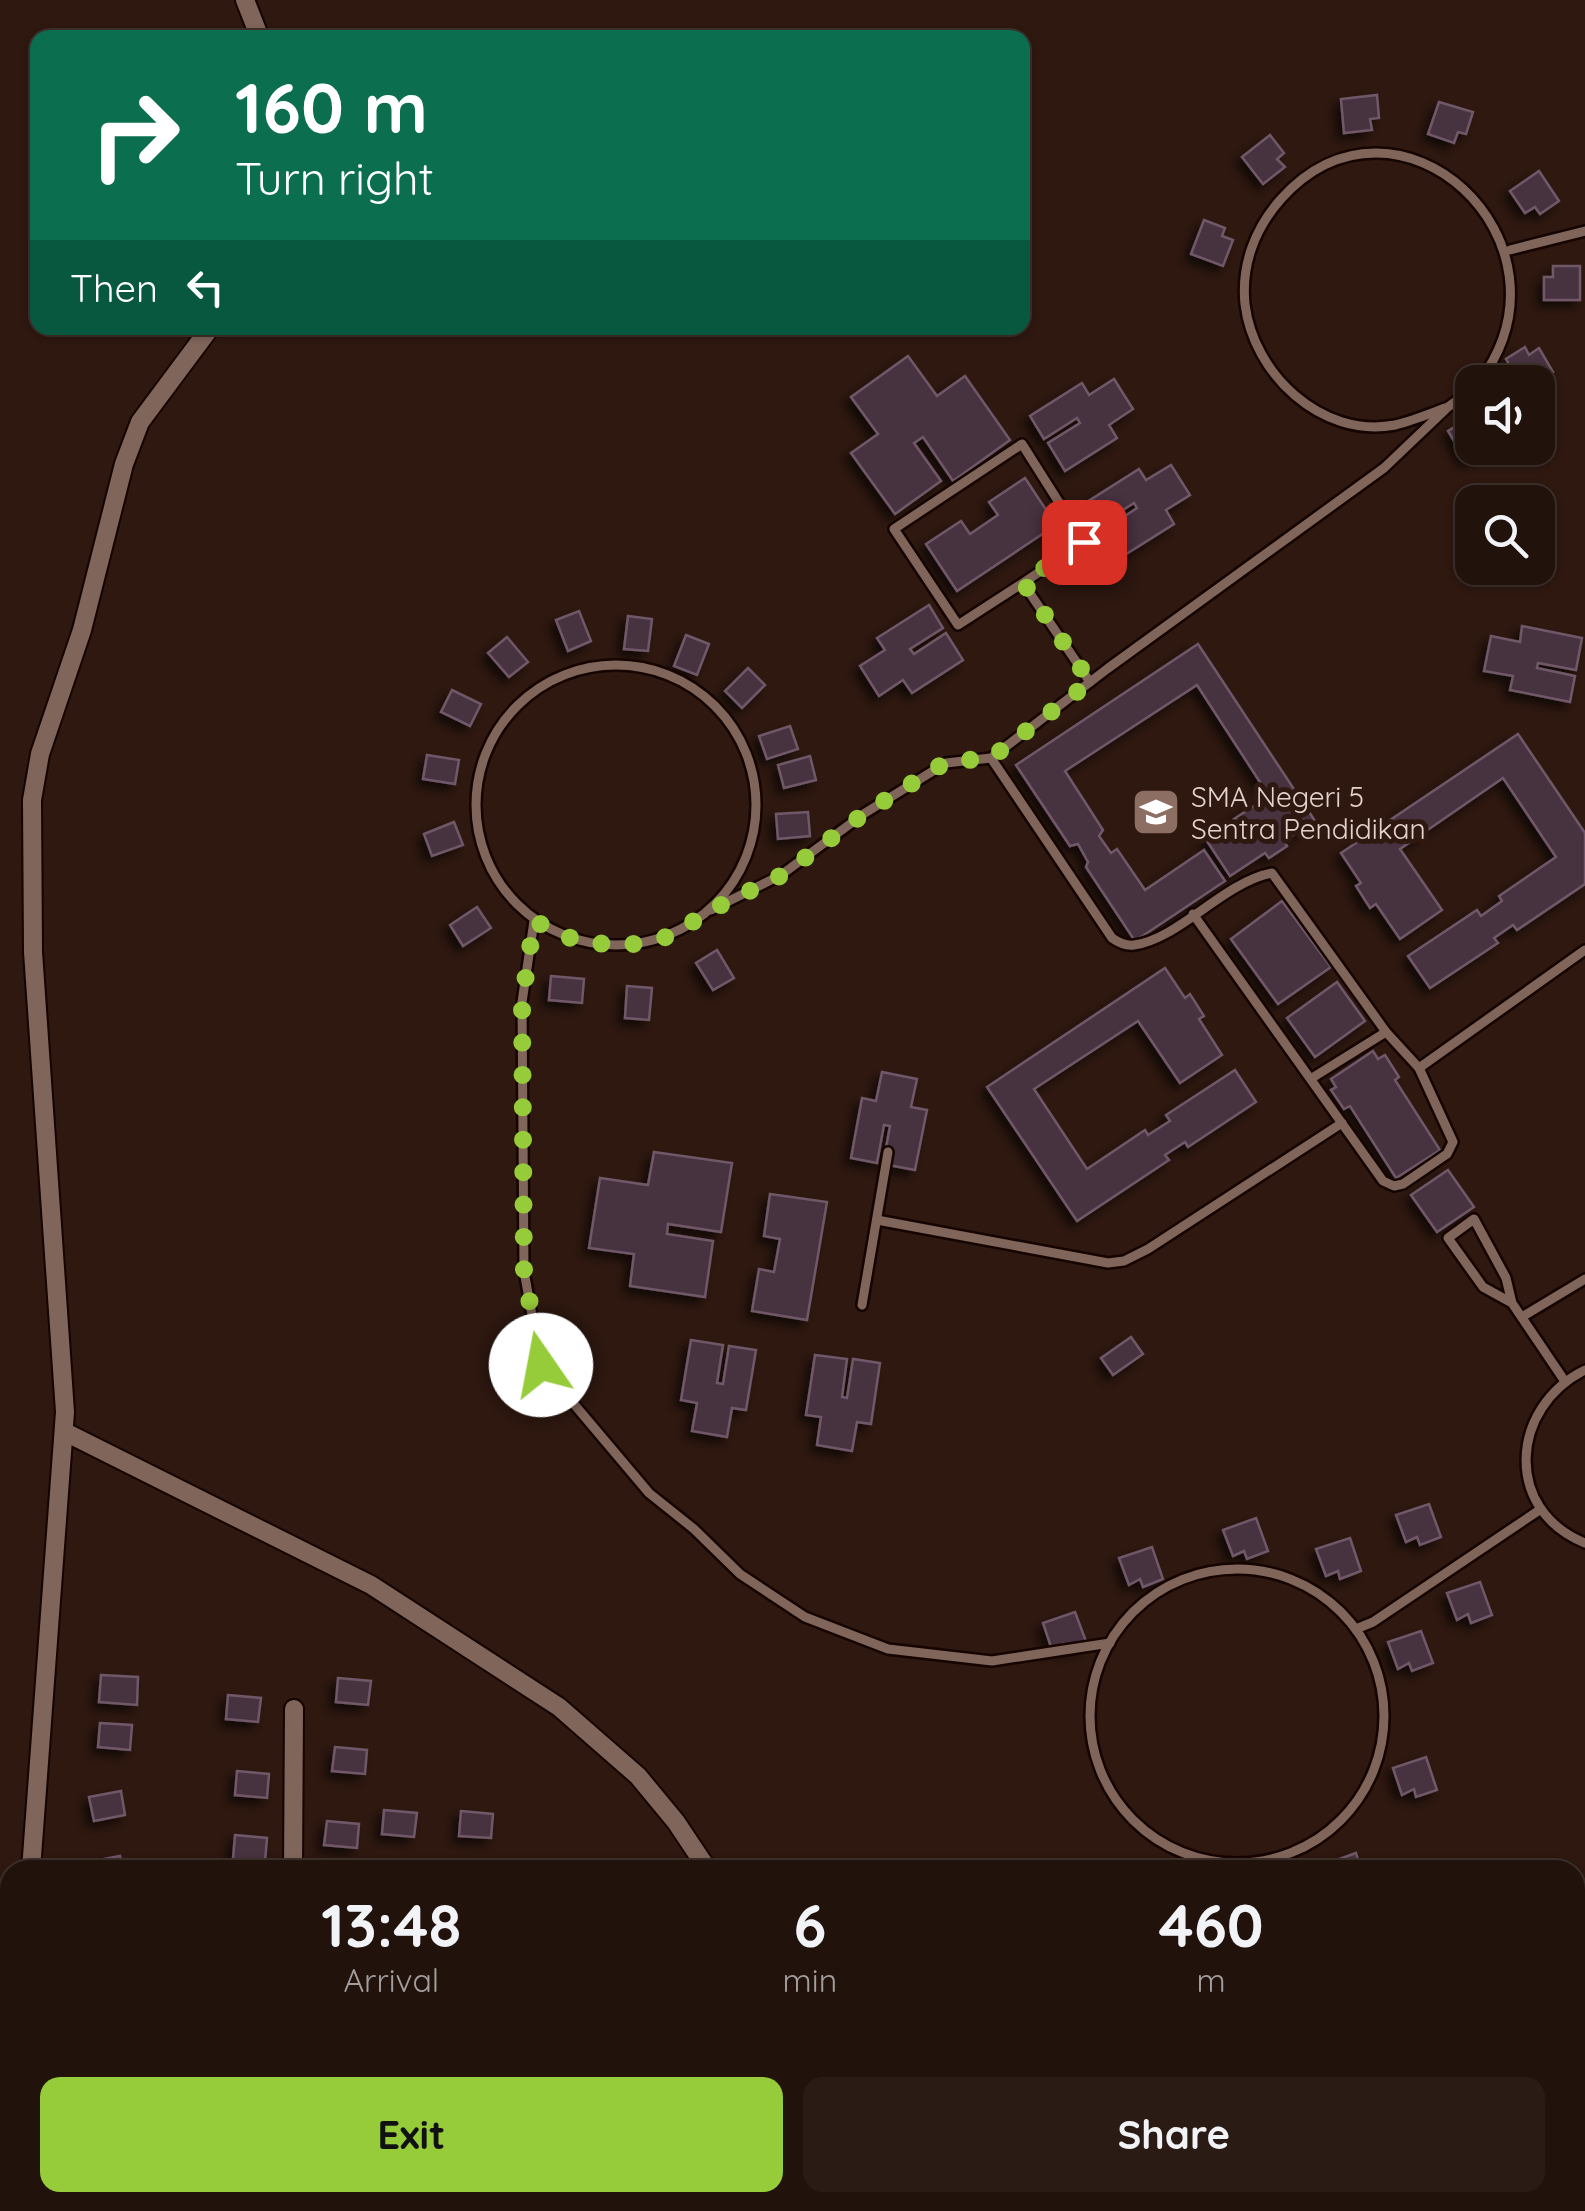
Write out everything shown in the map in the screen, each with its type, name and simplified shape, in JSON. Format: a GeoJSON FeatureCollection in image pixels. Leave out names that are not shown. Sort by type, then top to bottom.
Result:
{"type":"FeatureCollection","features":[{"type":"Feature","properties":{"kind":"street"},"geometry":{"type":"LineString","coordinates":[[245,0],[257,30]]}},
{"type":"Feature","properties":{"kind":"street"},"geometry":{"type":"LineString","coordinates":[[32,1860],[65,1432],[33,952],[32,800],[35,776],[82,630],[124,464],[140,422],[205,335]]}},
{"type":"Feature","properties":{"kind":"street"},"geometry":{"type":"LineString","coordinates":[[65,1432],[371,1584],[559,1707],[638,1776],[701,1860]]}},
{"type":"Feature","properties":{"kind":"street"},"geometry":{"type":"LineString","coordinates":[[293,1860],[294,1709]]}},
{"type":"Feature","properties":{"kind":"lane"},"geometry":{"type":"LineString","coordinates":[[1448,407],[1392,425],[1364,425],[1324,413],[1288,391],[1262,357],[1247,318],[1246,276],[1256,235],[1290,189],[1341,160],[1370,155],[1401,156],[1458,178],[1498,222],[1510,250],[1516,280],[1515,310],[1507,339],[1493,365]]}},
{"type":"Feature","properties":{"kind":"lane"},"geometry":{"type":"LineString","coordinates":[[1510,250],[1585,231]]}},
{"type":"Feature","properties":{"kind":"lane"},"geometry":{"type":"LineString","coordinates":[[711,910],[740,873],[756,828],[756,780],[740,736],[711,699],[672,674],[628,664],[582,668],[540,686],[506,718],[483,758],[474,803],[481,848],[502,889],[534,921],[577,941],[624,946],[671,936],[711,910],[782,875],[865,813],[946,762],[991,758],[1384,468],[1455,402]]}},
{"type":"Feature","properties":{"kind":"lane"},"geometry":{"type":"LineString","coordinates":[[1022,444],[1084,542],[1023,582],[958,625],[894,529],[1022,444]]}},
{"type":"Feature","properties":{"kind":"lane"},"geometry":{"type":"LineString","coordinates":[[1023,582],[1090,682]]}},
{"type":"Feature","properties":{"kind":"lane"},"geometry":{"type":"LineString","coordinates":[[991,758],[1112,938],[1122,944],[1136,945],[1165,932],[1193,914],[1256,876],[1272,873],[1386,1032],[1418,1068],[1453,1142],[1446,1154],[1402,1184],[1387,1185],[1193,914]]}},
{"type":"Feature","properties":{"kind":"lane"},"geometry":{"type":"LineString","coordinates":[[534,921],[522,1002],[524,1271],[541,1365],[649,1494],[694,1529],[740,1574],[805,1617],[888,1649],[992,1661],[1110,1644]]}},
{"type":"Feature","properties":{"kind":"lane"},"geometry":{"type":"LineString","coordinates":[[1418,1068],[1585,950]]}},
{"type":"Feature","properties":{"kind":"lane"},"geometry":{"type":"LineString","coordinates":[[1312,1078],[1386,1032]]}},
{"type":"Feature","properties":{"kind":"lane"},"geometry":{"type":"LineString","coordinates":[[877,1220],[1108,1263],[1124,1261],[1342,1122]]}},
{"type":"Feature","properties":{"kind":"lane"},"geometry":{"type":"LineString","coordinates":[[862,1305],[888,1152]]}},
{"type":"Feature","properties":{"kind":"lane"},"geometry":{"type":"LineString","coordinates":[[1512,1303],[1482,1288],[1448,1238],[1474,1218],[1506,1278],[1512,1303],[1564,1380]]}},
{"type":"Feature","properties":{"kind":"lane"},"geometry":{"type":"LineString","coordinates":[[1522,1318],[1585,1280]]}},
{"type":"Feature","properties":{"kind":"lane"},"geometry":{"type":"LineString","coordinates":[[1585,1370],[1564,1380],[1544,1400],[1530,1425],[1525,1454],[1528,1482],[1541,1509],[1558,1528],[1585,1543]]}},
{"type":"Feature","properties":{"kind":"lane"},"geometry":{"type":"LineString","coordinates":[[1356,1629],[1373,1622],[1541,1509]]}},
{"type":"Feature","properties":{"kind":"lane"},"geometry":{"type":"LineString","coordinates":[[1204,1860],[1158,1842],[1123,1812],[1099,1771],[1089,1725],[1094,1678],[1110,1644],[1146,1600],[1187,1577],[1234,1569],[1280,1575],[1322,1596],[1356,1629],[1374,1661],[1383,1696],[1383,1733],[1374,1769],[1356,1802],[1332,1829],[1300,1849],[1269,1860]]}},
{"type":"Feature","properties":{"kind":"building"},"geometry":{"type":"Polygon","coordinates":[[[1377,95],[1379,118],[1370,119],[1372,130],[1344,133],[1341,99],[1377,95]]]}},
{"type":"Feature","properties":{"kind":"building"},"geometry":{"type":"Polygon","coordinates":[[[1439,102],[1473,112],[1466,134],[1458,132],[1454,143],[1428,134],[1439,102]]]}},
{"type":"Feature","properties":{"kind":"building"},"geometry":{"type":"Polygon","coordinates":[[[1270,135],[1284,153],[1277,159],[1285,167],[1263,184],[1242,157],[1270,135]]]}},
{"type":"Feature","properties":{"kind":"building"},"geometry":{"type":"Polygon","coordinates":[[[1539,171],[1559,201],[1540,214],[1535,207],[1525,213],[1510,191],[1539,171]]]}},
{"type":"Feature","properties":{"kind":"building"},"geometry":{"type":"Polygon","coordinates":[[[1204,220],[1225,228],[1222,236],[1233,240],[1223,266],[1191,254],[1204,220]]]}},
{"type":"Feature","properties":{"kind":"building"},"geometry":{"type":"Polygon","coordinates":[[[1553,266],[1580,266],[1580,300],[1544,300],[1544,277],[1553,277],[1553,266]]]}},
{"type":"Feature","properties":{"kind":"building"},"geometry":{"type":"Polygon","coordinates":[[[1525,347],[1529,355],[1539,348],[1549,365],[1509,365],[1506,359],[1525,347]]]}},
{"type":"Feature","properties":{"kind":"building"},"geometry":{"type":"Polygon","coordinates":[[[908,356],[937,396],[965,376],[1010,440],[953,481],[923,437],[914,443],[941,481],[895,514],[851,453],[878,434],[851,397],[908,356]]]}},
{"type":"Feature","properties":{"kind":"building"},"geometry":{"type":"Polygon","coordinates":[[[1114,379],[1133,409],[1109,425],[1117,438],[1065,471],[1048,443],[1080,423],[1077,418],[1044,439],[1030,416],[1082,383],[1089,395],[1114,379]]]}},
{"type":"Feature","properties":{"kind":"building"},"geometry":{"type":"Polygon","coordinates":[[[1171,465],[1190,495],[1166,510],[1174,524],[1123,556],[1105,529],[1137,508],[1134,503],[1101,524],[1087,502],[1139,469],[1146,480],[1171,465]]]}},
{"type":"Feature","properties":{"kind":"building"},"geometry":{"type":"Polygon","coordinates":[[[1025,478],[1056,525],[957,591],[926,544],[961,521],[970,534],[998,515],[989,502],[1025,478]]]}},
{"type":"Feature","properties":{"kind":"building"},"geometry":{"type":"Polygon","coordinates":[[[929,605],[943,628],[910,649],[914,654],[946,633],[963,660],[912,693],[903,680],[879,696],[860,666],[885,650],[877,638],[929,605]]]}},
{"type":"Feature","properties":{"kind":"building"},"geometry":{"type":"Polygon","coordinates":[[[579,611],[591,641],[568,651],[556,620],[579,611]]]}},
{"type":"Feature","properties":{"kind":"building"},"geometry":{"type":"Polygon","coordinates":[[[628,616],[652,619],[648,651],[624,649],[628,616]]]}},
{"type":"Feature","properties":{"kind":"building"},"geometry":{"type":"Polygon","coordinates":[[[1522,626],[1582,638],[1576,670],[1538,663],[1537,668],[1575,676],[1570,702],[1510,690],[1513,676],[1484,671],[1491,636],[1520,642],[1522,626]]]}},
{"type":"Feature","properties":{"kind":"building"},"geometry":{"type":"Polygon","coordinates":[[[686,635],[709,644],[697,675],[674,666],[686,635]]]}},
{"type":"Feature","properties":{"kind":"building"},"geometry":{"type":"Polygon","coordinates":[[[507,637],[528,662],[509,677],[488,653],[507,637]]]}},
{"type":"Feature","properties":{"kind":"building"},"geometry":{"type":"Polygon","coordinates":[[[1198,644],[1315,821],[1284,841],[1287,846],[1269,858],[1265,853],[1230,876],[1205,838],[1269,796],[1197,685],[1065,771],[1103,830],[1099,836],[1111,853],[1117,849],[1145,890],[1204,850],[1225,881],[1135,941],[1086,867],[1088,862],[1078,844],[1070,846],[1016,765],[1198,644]]]}},
{"type":"Feature","properties":{"kind":"building"},"geometry":{"type":"Polygon","coordinates":[[[748,668],[765,685],[742,708],[725,691],[748,668]]]}},
{"type":"Feature","properties":{"kind":"building"},"geometry":{"type":"Polygon","coordinates":[[[452,690],[481,704],[470,726],[441,712],[452,690]]]}},
{"type":"Feature","properties":{"kind":"building"},"geometry":{"type":"Polygon","coordinates":[[[790,726],[798,749],[767,759],[759,736],[790,726]]]}},
{"type":"Feature","properties":{"kind":"building"},"geometry":{"type":"Polygon","coordinates":[[[1518,734],[1585,833],[1585,884],[1517,930],[1513,925],[1494,938],[1498,943],[1430,988],[1408,956],[1477,910],[1481,916],[1502,901],[1499,896],[1556,857],[1503,778],[1400,849],[1442,910],[1400,939],[1376,904],[1370,908],[1356,886],[1361,883],[1341,853],[1518,734]]]}},
{"type":"Feature","properties":{"kind":"building"},"geometry":{"type":"Polygon","coordinates":[[[427,755],[459,760],[455,784],[423,779],[427,755]]]}},
{"type":"Feature","properties":{"kind":"building"},"geometry":{"type":"Polygon","coordinates":[[[810,756],[816,780],[784,788],[778,765],[810,756]]]}},
{"type":"Feature","properties":{"kind":"building"},"geometry":{"type":"Polygon","coordinates":[[[808,812],[810,836],[778,839],[776,814],[808,812]]]}},
{"type":"Feature","properties":{"kind":"building"},"geometry":{"type":"Polygon","coordinates":[[[454,822],[463,845],[432,856],[424,834],[454,822]]]}},
{"type":"Feature","properties":{"kind":"building"},"geometry":{"type":"Polygon","coordinates":[[[1282,901],[1331,967],[1278,1004],[1231,939],[1282,901]]]}},
{"type":"Feature","properties":{"kind":"building"},"geometry":{"type":"Polygon","coordinates":[[[477,907],[491,928],[463,946],[450,925],[477,907]]]}},
{"type":"Feature","properties":{"kind":"building"},"geometry":{"type":"Polygon","coordinates":[[[717,950],[734,978],[713,990],[696,963],[717,950]]]}},
{"type":"Feature","properties":{"kind":"building"},"geometry":{"type":"Polygon","coordinates":[[[1165,968],[1185,998],[1190,994],[1204,1016],[1199,1019],[1222,1055],[1180,1083],[1138,1021],[1034,1089],[1087,1169],[1145,1130],[1148,1135],[1170,1121],[1166,1115],[1235,1070],[1256,1102],[1188,1147],[1185,1142],[1165,1155],[1169,1160],[1077,1221],[987,1087],[1165,968]]]}},
{"type":"Feature","properties":{"kind":"building"},"geometry":{"type":"Polygon","coordinates":[[[551,976],[584,979],[582,1003],[549,1000],[551,976]]]}},
{"type":"Feature","properties":{"kind":"building"},"geometry":{"type":"Polygon","coordinates":[[[1337,982],[1365,1021],[1315,1057],[1287,1018],[1337,982]]]}},
{"type":"Feature","properties":{"kind":"building"},"geometry":{"type":"Polygon","coordinates":[[[627,986],[652,988],[649,1020],[625,1018],[627,986]]]}},
{"type":"Feature","properties":{"kind":"building"},"geometry":{"type":"Polygon","coordinates":[[[1373,1051],[1378,1059],[1385,1055],[1399,1077],[1395,1080],[1440,1150],[1396,1178],[1350,1106],[1344,1109],[1331,1090],[1336,1087],[1331,1079],[1373,1051]]]}},
{"type":"Feature","properties":{"kind":"building"},"geometry":{"type":"Polygon","coordinates":[[[882,1072],[917,1079],[911,1107],[927,1110],[915,1170],[883,1164],[890,1126],[884,1125],[877,1163],[851,1158],[862,1098],[876,1101],[882,1072]]]}},
{"type":"Feature","properties":{"kind":"building"},"geometry":{"type":"Polygon","coordinates":[[[654,1152],[732,1163],[721,1232],[668,1224],[667,1234],[713,1241],[705,1297],[630,1286],[634,1254],[589,1248],[600,1178],[648,1185],[654,1152]]]}},
{"type":"Feature","properties":{"kind":"building"},"geometry":{"type":"Polygon","coordinates":[[[1448,1170],[1474,1207],[1437,1232],[1411,1195],[1448,1170]]]}},
{"type":"Feature","properties":{"kind":"building"},"geometry":{"type":"Polygon","coordinates":[[[770,1194],[827,1202],[807,1320],[752,1311],[759,1269],[774,1272],[780,1239],[764,1236],[770,1194]]]}},
{"type":"Feature","properties":{"kind":"building"},"geometry":{"type":"Polygon","coordinates":[[[1131,1337],[1143,1354],[1113,1375],[1101,1358],[1131,1337]]]}},
{"type":"Feature","properties":{"kind":"building"},"geometry":{"type":"Polygon","coordinates":[[[691,1340],[723,1345],[717,1383],[723,1384],[729,1346],[756,1350],[746,1410],[732,1408],[727,1437],[692,1431],[697,1403],[681,1400],[691,1340]]]}},
{"type":"Feature","properties":{"kind":"building"},"geometry":{"type":"Polygon","coordinates":[[[815,1355],[847,1359],[842,1397],[847,1398],[853,1359],[880,1363],[871,1424],[857,1422],[852,1451],[817,1445],[821,1417],[806,1415],[815,1355]]]}},
{"type":"Feature","properties":{"kind":"building"},"geometry":{"type":"Polygon","coordinates":[[[1429,1504],[1441,1537],[1420,1545],[1417,1537],[1406,1542],[1396,1515],[1429,1504]]]}},
{"type":"Feature","properties":{"kind":"building"},"geometry":{"type":"Polygon","coordinates":[[[1256,1518],[1268,1551],[1247,1559],[1244,1551],[1233,1556],[1223,1530],[1256,1518]]]}},
{"type":"Feature","properties":{"kind":"building"},"geometry":{"type":"Polygon","coordinates":[[[1350,1538],[1361,1571],[1340,1579],[1338,1571],[1326,1576],[1316,1549],[1350,1538]]]}},
{"type":"Feature","properties":{"kind":"building"},"geometry":{"type":"Polygon","coordinates":[[[1152,1547],[1163,1579],[1143,1587],[1140,1579],[1129,1585],[1119,1558],[1152,1547]]]}},
{"type":"Feature","properties":{"kind":"building"},"geometry":{"type":"Polygon","coordinates":[[[1480,1582],[1492,1615],[1471,1623],[1468,1614],[1457,1620],[1447,1593],[1480,1582]]]}},
{"type":"Feature","properties":{"kind":"building"},"geometry":{"type":"Polygon","coordinates":[[[1075,1612],[1087,1644],[1066,1652],[1063,1644],[1052,1650],[1043,1623],[1075,1612]]]}},
{"type":"Feature","properties":{"kind":"building"},"geometry":{"type":"Polygon","coordinates":[[[1421,1631],[1433,1663],[1412,1671],[1409,1663],[1398,1669],[1388,1642],[1421,1631]]]}},
{"type":"Feature","properties":{"kind":"building"},"geometry":{"type":"Polygon","coordinates":[[[101,1675],[138,1677],[137,1705],[99,1702],[101,1675]]]}},
{"type":"Feature","properties":{"kind":"building"},"geometry":{"type":"Polygon","coordinates":[[[338,1678],[371,1681],[368,1705],[336,1702],[338,1678]]]}},
{"type":"Feature","properties":{"kind":"building"},"geometry":{"type":"Polygon","coordinates":[[[228,1695],[261,1698],[258,1722],[226,1719],[228,1695]]]}},
{"type":"Feature","properties":{"kind":"building"},"geometry":{"type":"Polygon","coordinates":[[[100,1723],[132,1725],[130,1750],[98,1747],[100,1723]]]}},
{"type":"Feature","properties":{"kind":"building"},"geometry":{"type":"Polygon","coordinates":[[[335,1747],[367,1750],[365,1774],[332,1771],[335,1747]]]}},
{"type":"Feature","properties":{"kind":"building"},"geometry":{"type":"Polygon","coordinates":[[[1426,1757],[1437,1790],[1416,1797],[1414,1789],[1402,1795],[1393,1768],[1426,1757]]]}},
{"type":"Feature","properties":{"kind":"building"},"geometry":{"type":"Polygon","coordinates":[[[237,1771],[269,1774],[267,1798],[235,1795],[237,1771]]]}},
{"type":"Feature","properties":{"kind":"building"},"geometry":{"type":"Polygon","coordinates":[[[121,1791],[125,1815],[94,1821],[89,1797],[121,1791]]]}},
{"type":"Feature","properties":{"kind":"building"},"geometry":{"type":"Polygon","coordinates":[[[384,1810],[417,1813],[414,1837],[382,1834],[384,1810]]]}},
{"type":"Feature","properties":{"kind":"building"},"geometry":{"type":"Polygon","coordinates":[[[461,1811],[493,1814],[491,1838],[459,1836],[461,1811]]]}},
{"type":"Feature","properties":{"kind":"building"},"geometry":{"type":"Polygon","coordinates":[[[327,1821],[359,1824],[357,1848],[324,1845],[327,1821]]]}},
{"type":"Feature","properties":{"kind":"building"},"geometry":{"type":"Polygon","coordinates":[[[235,1835],[267,1838],[265,1860],[233,1859],[235,1835]]]}},
{"type":"Feature","properties":{"kind":"building"},"geometry":{"type":"Polygon","coordinates":[[[1356,1853],[1358,1860],[1337,1860],[1356,1853]]]}},
{"type":"Feature","properties":{"kind":"place","name":"SMA Negeri 5 Sentra Pendidikan"},"geometry":{"type":"Point","coordinates":[1156,812]}},
{"type":"Feature","properties":{"kind":"route"},"geometry":{"type":"LineString","coordinates":[[541,1365],[524,1271],[522,992],[534,921],[577,941],[624,946],[671,936],[711,910],[782,875],[865,813],[946,762],[991,758],[1090,682],[1023,582],[1084,542]]}}]}
